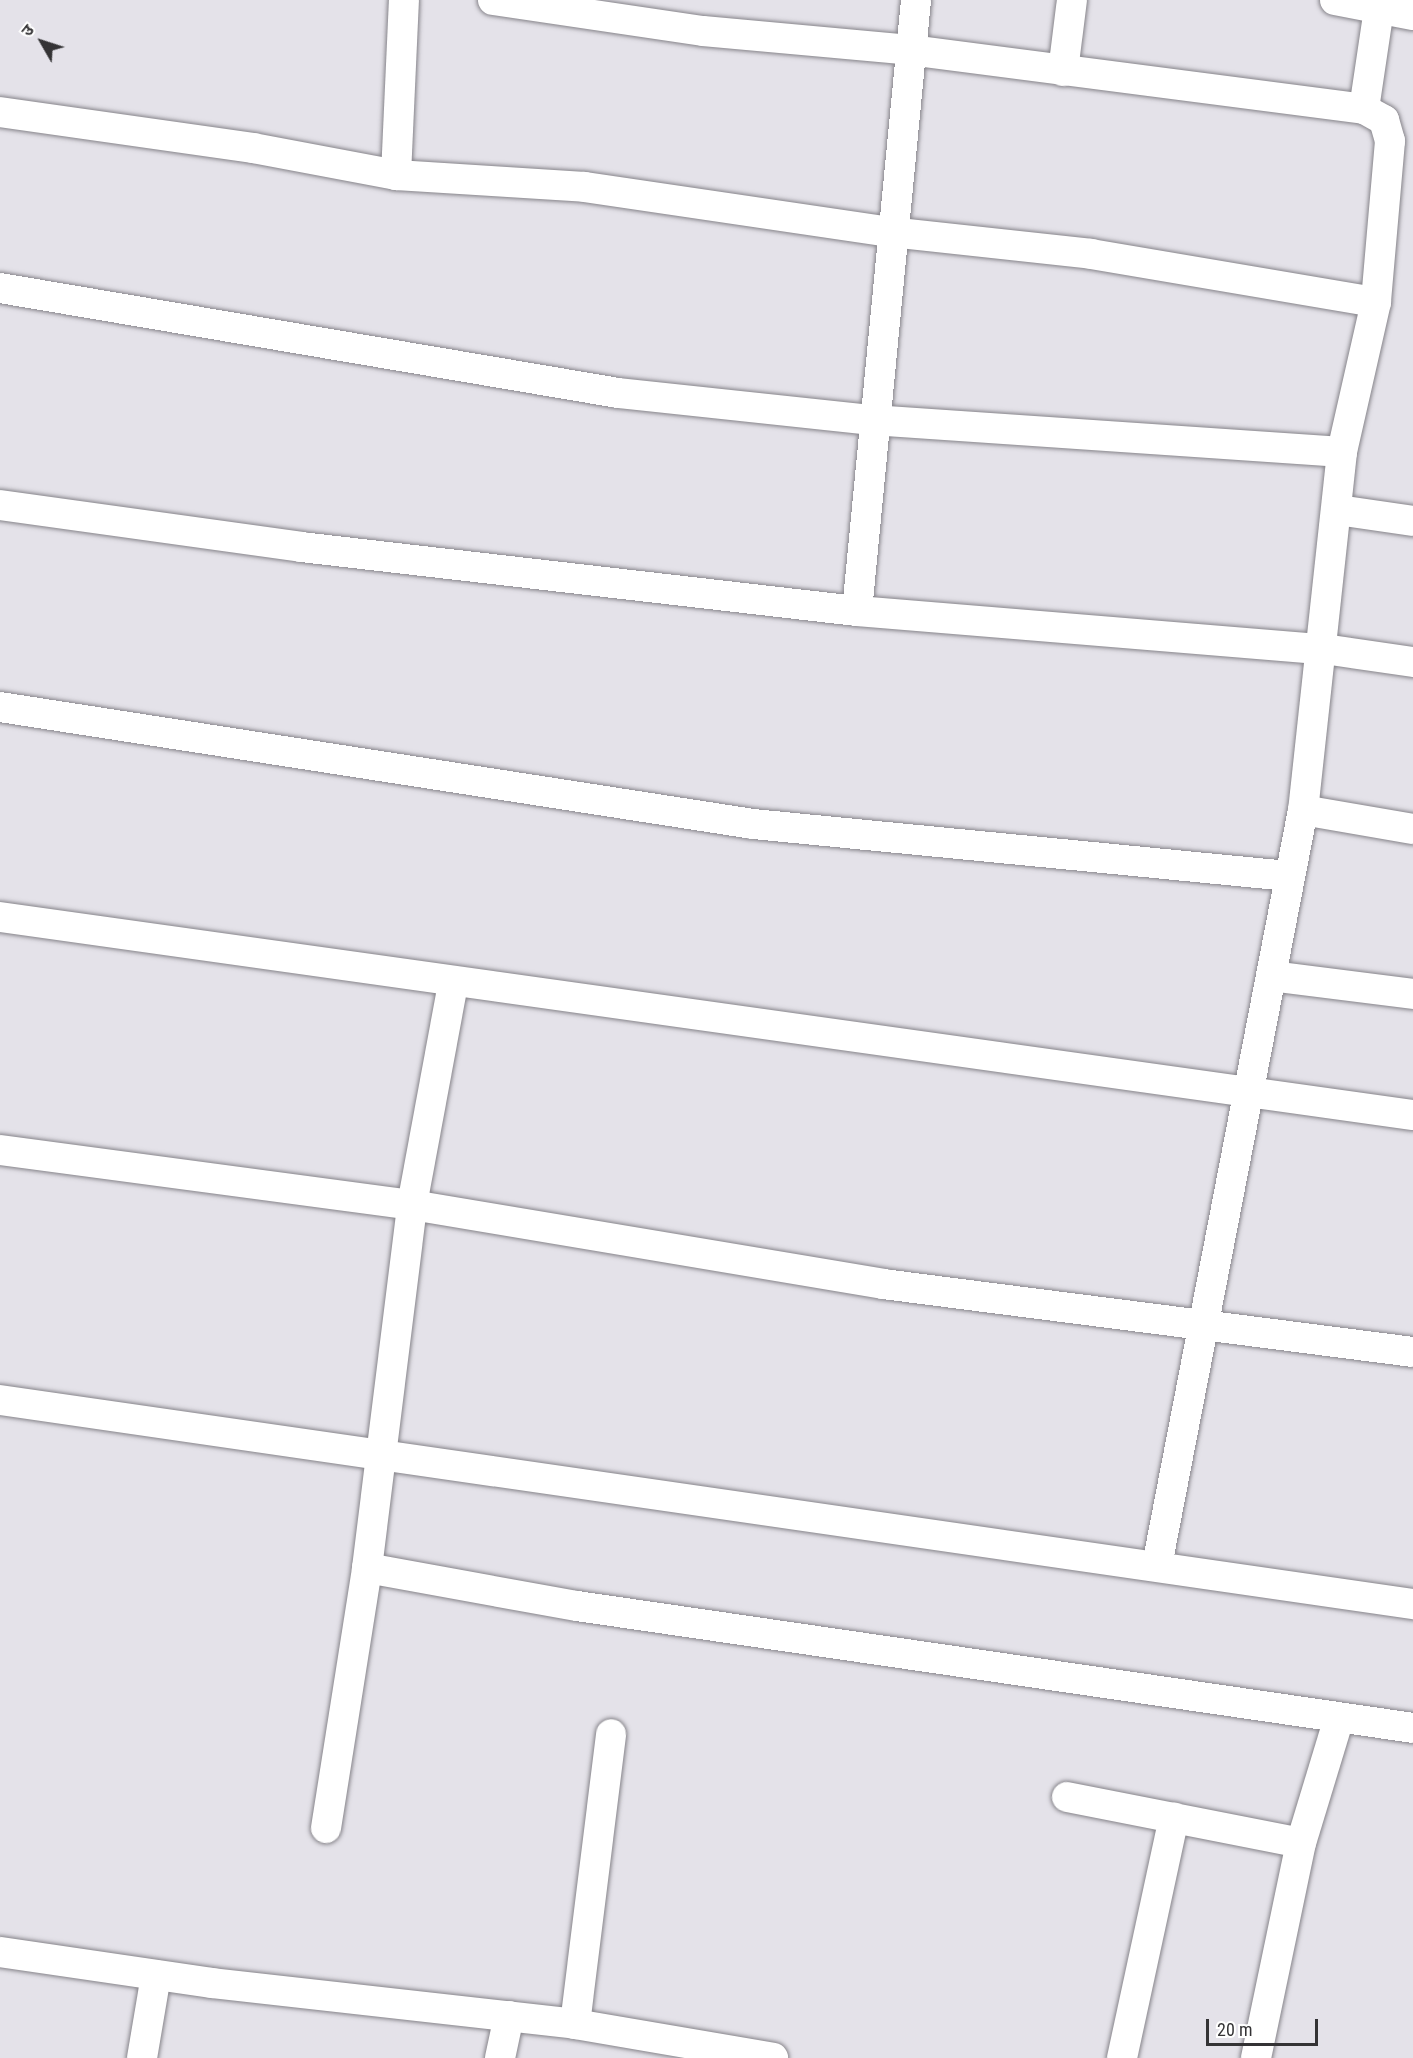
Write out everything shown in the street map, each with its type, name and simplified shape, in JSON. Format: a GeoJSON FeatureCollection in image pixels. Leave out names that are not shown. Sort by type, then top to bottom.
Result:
{"type":"FeatureCollection","features":[{"type":"Feature","properties":{"kind":"street"},"geometry":{"type":"LineString","coordinates":[[396,175],[404,0]]}},
{"type":"Feature","properties":{"kind":"street"},"geometry":{"type":"LineString","coordinates":[[493,0],[579,5],[703,31],[909,50],[1365,109],[1384,120],[1390,141],[1376,302],[1342,452],[1324,649],[1303,810],[1288,876],[1271,976],[1200,1328],[1157,1565]]}},
{"type":"Feature","properties":{"kind":"street"},"geometry":{"type":"LineString","coordinates":[[857,611],[890,232],[916,0]]}},
{"type":"Feature","properties":{"kind":"street"},"geometry":{"type":"LineString","coordinates":[[1063,71],[1072,0]]}},
{"type":"Feature","properties":{"kind":"street"},"geometry":{"type":"LineString","coordinates":[[1335,0],[1413,15]]}},
{"type":"Feature","properties":{"kind":"street"},"geometry":{"type":"LineString","coordinates":[[1365,109],[1378,9]]}},
{"type":"Feature","properties":{"kind":"street"},"geometry":{"type":"LineString","coordinates":[[0,112],[253,148],[396,175],[585,187],[890,232],[1112,257],[1376,302]]}},
{"type":"Feature","properties":{"kind":"street"},"geometry":{"type":"LineString","coordinates":[[0,288],[618,393],[872,420],[1342,452]]}},
{"type":"Feature","properties":{"kind":"street"},"geometry":{"type":"LineString","coordinates":[[0,505],[301,547],[857,611],[1324,649],[1413,662]]}},
{"type":"Feature","properties":{"kind":"street"},"geometry":{"type":"LineString","coordinates":[[1338,510],[1413,521]]}},
{"type":"Feature","properties":{"kind":"street"},"geometry":{"type":"LineString","coordinates":[[0,707],[753,824],[1288,876]]}},
{"type":"Feature","properties":{"kind":"street"},"geometry":{"type":"LineString","coordinates":[[1303,810],[1413,829]]}},
{"type":"Feature","properties":{"kind":"street"},"geometry":{"type":"LineString","coordinates":[[0,917],[942,1053],[1249,1088],[1335,1107],[1413,1114]]}},
{"type":"Feature","properties":{"kind":"street"},"geometry":{"type":"LineString","coordinates":[[1271,976],[1413,994]]}},
{"type":"Feature","properties":{"kind":"street"},"geometry":{"type":"LineString","coordinates":[[326,1827],[367,1568],[412,1205],[453,984]]}},
{"type":"Feature","properties":{"kind":"street"},"geometry":{"type":"LineString","coordinates":[[0,1150],[412,1205],[883,1284],[1200,1328],[1413,1352]]}},
{"type":"Feature","properties":{"kind":"street"},"geometry":{"type":"LineString","coordinates":[[0,1400],[380,1457],[1157,1565],[1413,1604]]}},
{"type":"Feature","properties":{"kind":"street"},"geometry":{"type":"LineString","coordinates":[[367,1568],[577,1606],[1413,1728]]}},
{"type":"Feature","properties":{"kind":"street"},"geometry":{"type":"LineString","coordinates":[[1256,2058],[1301,1842],[1338,1718]]}},
{"type":"Feature","properties":{"kind":"street"},"geometry":{"type":"LineString","coordinates":[[575,2024],[611,1734]]}},
{"type":"Feature","properties":{"kind":"street"},"geometry":{"type":"LineString","coordinates":[[1067,1797],[1301,1842]]}},
{"type":"Feature","properties":{"kind":"street"},"geometry":{"type":"LineString","coordinates":[[1122,2058],[1174,1818]]}},
{"type":"Feature","properties":{"kind":"street"},"geometry":{"type":"LineString","coordinates":[[0,1952],[156,1975],[575,2024],[773,2058]]}},
{"type":"Feature","properties":{"kind":"street"},"geometry":{"type":"LineString","coordinates":[[142,2058],[156,1975]]}},
{"type":"Feature","properties":{"kind":"street"},"geometry":{"type":"LineString","coordinates":[[500,2058],[509,2016]]}}]}
